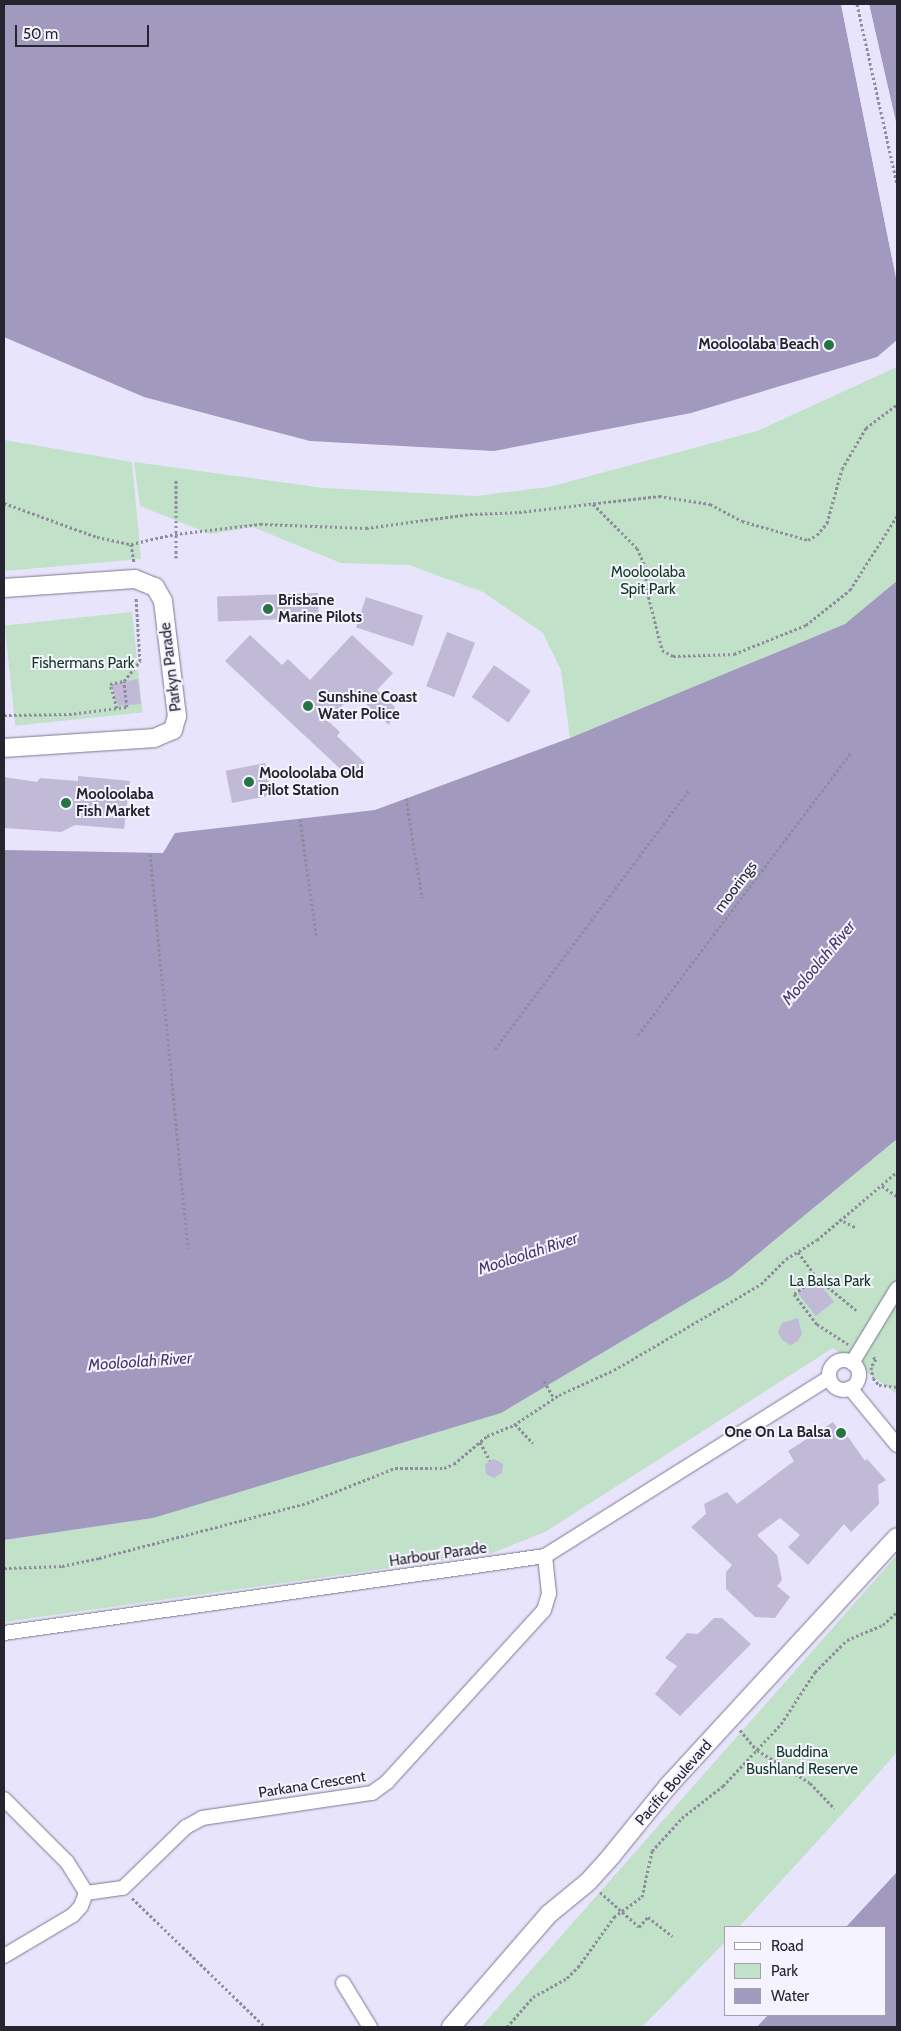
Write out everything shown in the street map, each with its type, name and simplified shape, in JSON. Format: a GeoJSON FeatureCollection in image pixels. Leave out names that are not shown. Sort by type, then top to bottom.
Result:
{"type":"FeatureCollection","features":[{"type":"Feature","properties":{"kind":"street"},"geometry":{"type":"LineString","coordinates":[[4,588],[135,579]]}},
{"type":"Feature","properties":{"kind":"street","name":"Parkyn Parade"},"geometry":{"type":"LineString","coordinates":[[4,748],[154,738],[173,730],[177,723],[177,708],[163,601],[155,587],[135,579]]}},
{"type":"Feature","properties":{"kind":"street"},"geometry":{"type":"LineString","coordinates":[[852,1363],[897,1289]]}},
{"type":"Feature","properties":{"kind":"street"},"geometry":{"type":"LineString","coordinates":[[850,1388],[838,1388],[829,1378],[830,1370],[836,1362],[852,1363]]}},
{"type":"Feature","properties":{"kind":"street"},"geometry":{"type":"LineString","coordinates":[[850,1388],[858,1374],[852,1363]]}},
{"type":"Feature","properties":{"kind":"street","name":"Harbour Parade"},"geometry":{"type":"LineString","coordinates":[[4,1633],[545,1556],[829,1378]]}},
{"type":"Feature","properties":{"kind":"street"},"geometry":{"type":"LineString","coordinates":[[850,1388],[897,1445]]}},
{"type":"Feature","properties":{"kind":"street","name":"Pacific Boulevard"},"geometry":{"type":"LineString","coordinates":[[451,2027],[549,1914],[588,1882],[730,1718],[897,1537]]}},
{"type":"Feature","properties":{"kind":"street","name":"Parkana Crescent"},"geometry":{"type":"LineString","coordinates":[[123,1888],[186,1827],[202,1818],[372,1793],[387,1782],[544,1610],[549,1594],[545,1556]]}},
{"type":"Feature","properties":{"kind":"street"},"geometry":{"type":"LineString","coordinates":[[4,1799],[67,1862],[86,1893]]}},
{"type":"Feature","properties":{"kind":"street"},"geometry":{"type":"LineString","coordinates":[[86,1893],[123,1888]]}},
{"type":"Feature","properties":{"kind":"street"},"geometry":{"type":"LineString","coordinates":[[4,1956],[73,1915],[81,1906],[86,1893]]}},
{"type":"Feature","properties":{"kind":"street"},"geometry":{"type":"LineString","coordinates":[[343,1983],[370,2027]]}},
{"type":"Feature","properties":{"kind":"path"},"geometry":{"type":"LineString","coordinates":[[857,4],[897,184]]}},
{"type":"Feature","properties":{"kind":"path"},"geometry":{"type":"LineString","coordinates":[[4,503],[97,537],[131,544],[175,534],[260,524],[366,528],[470,514],[519,512],[659,496],[710,504],[742,521],[808,540],[817,535],[827,523],[842,469],[866,428],[897,405]]}},
{"type":"Feature","properties":{"kind":"path"},"geometry":{"type":"LineString","coordinates":[[176,480],[176,558]]}},
{"type":"Feature","properties":{"kind":"path"},"geometry":{"type":"LineString","coordinates":[[593,504],[636,548],[646,568],[646,587],[662,650],[673,656],[734,654],[806,625],[850,590],[874,556],[897,516]]}},
{"type":"Feature","properties":{"kind":"path"},"geometry":{"type":"LineString","coordinates":[[117,708],[110,684],[124,681],[140,661],[131,544]]}},
{"type":"Feature","properties":{"kind":"path"},"geometry":{"type":"LineString","coordinates":[[4,715],[69,714],[127,707],[124,681]]}},
{"type":"Feature","properties":{"kind":"path","name":"moorings"},"geometry":{"type":"LineString","coordinates":[[638,1035],[851,752]]}},
{"type":"Feature","properties":{"kind":"path"},"geometry":{"type":"LineString","coordinates":[[495,1049],[689,790]]}},
{"type":"Feature","properties":{"kind":"path"},"geometry":{"type":"LineString","coordinates":[[406,798],[422,898]]}},
{"type":"Feature","properties":{"kind":"path"},"geometry":{"type":"LineString","coordinates":[[300,819],[316,935]]}},
{"type":"Feature","properties":{"kind":"path"},"geometry":{"type":"LineString","coordinates":[[150,854],[188,1248]]}},
{"type":"Feature","properties":{"kind":"path"},"geometry":{"type":"LineString","coordinates":[[4,1568],[62,1566],[99,1558],[306,1503],[395,1468],[444,1468],[454,1464],[480,1442],[515,1424],[554,1398],[614,1370],[683,1332],[732,1299],[762,1284],[798,1252],[817,1240],[839,1219],[897,1172]]}},
{"type":"Feature","properties":{"kind":"path"},"geometry":{"type":"LineString","coordinates":[[882,1186],[897,1196]]}},
{"type":"Feature","properties":{"kind":"path"},"geometry":{"type":"LineString","coordinates":[[839,1219],[855,1227]]}},
{"type":"Feature","properties":{"kind":"path"},"geometry":{"type":"LineString","coordinates":[[798,1252],[816,1277],[856,1310]]}},
{"type":"Feature","properties":{"kind":"path"},"geometry":{"type":"LineString","coordinates":[[816,1277],[794,1294],[817,1324],[876,1359],[871,1372],[879,1385],[897,1387]]}},
{"type":"Feature","properties":{"kind":"path"},"geometry":{"type":"LineString","coordinates":[[544,1381],[554,1398]]}},
{"type":"Feature","properties":{"kind":"path"},"geometry":{"type":"LineString","coordinates":[[515,1424],[533,1443]]}},
{"type":"Feature","properties":{"kind":"path"},"geometry":{"type":"LineString","coordinates":[[480,1442],[490,1461]]}},
{"type":"Feature","properties":{"kind":"path"},"geometry":{"type":"LineString","coordinates":[[507,2027],[533,1997],[567,1978],[578,1967],[598,1936],[622,1911],[642,1897],[646,1888],[647,1860],[658,1844],[682,1818],[723,1786],[781,1724],[815,1672],[848,1640],[883,1626],[897,1612]]}},
{"type":"Feature","properties":{"kind":"path"},"geometry":{"type":"LineString","coordinates":[[730,1718],[757,1750],[810,1783],[834,1808]]}},
{"type":"Feature","properties":{"kind":"path"},"geometry":{"type":"LineString","coordinates":[[588,1882],[640,1927],[648,1917],[672,1936]]}},
{"type":"Feature","properties":{"kind":"path"},"geometry":{"type":"LineString","coordinates":[[123,1888],[265,2027]]}},
{"type":"Feature","properties":{"kind":"green space","name":"Mooloolaba Spit Park"},"geometry":{"type":"Polygon","coordinates":[[[897,367],[897,581],[892,588],[845,624],[570,738],[561,670],[543,633],[483,592],[409,565],[341,563],[253,527],[210,534],[140,506],[134,462],[324,488],[476,496],[549,487],[757,431],[897,367]]]}},
{"type":"Feature","properties":{"kind":"green space"},"geometry":{"type":"Polygon","coordinates":[[[4,440],[132,462],[141,559],[4,571],[4,440]]]}},
{"type":"Feature","properties":{"kind":"green space","name":"Fishermans Park"},"geometry":{"type":"Polygon","coordinates":[[[132,612],[143,712],[15,726],[5,625],[132,612]]]}},
{"type":"Feature","properties":{"kind":"green space","name":"La Balsa Park"},"geometry":{"type":"Polygon","coordinates":[[[897,1139],[897,1394],[833,1348],[545,1532],[490,1554],[4,1622],[4,1540],[153,1518],[730,1277],[897,1139]]]}},
{"type":"Feature","properties":{"kind":"green space","name":"Buddina Bushland Reserve"},"geometry":{"type":"Polygon","coordinates":[[[897,1555],[897,1752],[740,1926],[724,1926],[724,1943],[642,2027],[481,2027],[897,1555]]]}},
{"type":"Feature","properties":{"kind":"water"},"geometry":{"type":"Polygon","coordinates":[[[4,4],[841,4],[897,283],[897,340],[877,357],[691,413],[494,451],[310,441],[144,397],[4,337],[4,4]]]}},
{"type":"Feature","properties":{"kind":"water"},"geometry":{"type":"Polygon","coordinates":[[[869,4],[897,4],[897,126],[869,4]]]}},
{"type":"Feature","properties":{"kind":"water","name":"Mooloolah River"},"geometry":{"type":"Polygon","coordinates":[[[897,581],[897,1139],[730,1277],[501,1413],[153,1518],[4,1540],[4,850],[163,853],[175,833],[375,810],[570,738],[845,624],[897,581]]]}},
{"type":"Feature","properties":{"kind":"water"},"geometry":{"type":"Polygon","coordinates":[[[897,1872],[897,2027],[757,2027],[767,2016],[886,2016],[886,1926],[847,1926],[897,1872]]]}},
{"type":"Feature","properties":{"kind":"pier"},"geometry":{"type":"Polygon","coordinates":[[[841,4],[844,4],[897,283],[841,4]]]}},
{"type":"Feature","properties":{"kind":"pier"},"geometry":{"type":"Polygon","coordinates":[[[867,4],[869,4],[897,129],[895,127],[867,4]]]}},
{"type":"Feature","properties":{"kind":"building","name":"Brisbane Marine Pilots"},"geometry":{"type":"Polygon","coordinates":[[[318,593],[319,618],[218,622],[217,597],[318,593]]]}},
{"type":"Feature","properties":{"kind":"building"},"geometry":{"type":"Polygon","coordinates":[[[366,597],[423,616],[413,646],[356,627],[366,597]]]}},
{"type":"Feature","properties":{"kind":"building"},"geometry":{"type":"Polygon","coordinates":[[[447,632],[475,643],[454,697],[426,686],[447,632]]]}},
{"type":"Feature","properties":{"kind":"building","name":"Sunshine Coast Water Police"},"geometry":{"type":"Polygon","coordinates":[[[250,635],[282,665],[288,659],[310,680],[352,635],[393,673],[377,690],[395,707],[389,725],[354,693],[328,721],[340,732],[337,736],[365,763],[350,778],[225,661],[250,635]]]}},
{"type":"Feature","properties":{"kind":"building"},"geometry":{"type":"Polygon","coordinates":[[[494,665],[531,691],[508,723],[472,697],[494,665]]]}},
{"type":"Feature","properties":{"kind":"building"},"geometry":{"type":"Polygon","coordinates":[[[138,679],[141,704],[118,706],[111,684],[138,679]]]}},
{"type":"Feature","properties":{"kind":"building","name":"Mooloolaba Old Pilot Station"},"geometry":{"type":"Polygon","coordinates":[[[265,763],[271,795],[232,803],[226,771],[265,763]]]}},
{"type":"Feature","properties":{"kind":"building","name":"Mooloolaba Fish Market"},"geometry":{"type":"Polygon","coordinates":[[[78,776],[130,781],[124,829],[75,825],[61,832],[4,828],[4,777],[37,782],[40,778],[78,781],[78,776]]]}},
{"type":"Feature","properties":{"kind":"building"},"geometry":{"type":"Polygon","coordinates":[[[816,1279],[834,1302],[816,1316],[798,1293],[816,1279]]]}},
{"type":"Feature","properties":{"kind":"building"},"geometry":{"type":"Polygon","coordinates":[[[798,1318],[802,1334],[798,1341],[791,1345],[782,1340],[778,1332],[782,1323],[798,1318]]]}},
{"type":"Feature","properties":{"kind":"building"},"geometry":{"type":"Polygon","coordinates":[[[833,1422],[841,1433],[844,1431],[865,1461],[867,1459],[886,1480],[878,1485],[879,1504],[851,1532],[844,1524],[808,1565],[788,1547],[800,1535],[780,1518],[757,1535],[777,1555],[782,1580],[777,1586],[790,1597],[775,1618],[755,1617],[726,1589],[726,1572],[732,1565],[691,1527],[706,1514],[704,1504],[727,1492],[737,1504],[794,1461],[788,1451],[833,1422]]]}},
{"type":"Feature","properties":{"kind":"building"},"geometry":{"type":"Polygon","coordinates":[[[494,1459],[503,1464],[502,1473],[494,1478],[486,1474],[485,1464],[494,1459]]]}},
{"type":"Feature","properties":{"kind":"building"},"geometry":{"type":"Polygon","coordinates":[[[714,1618],[722,1618],[751,1644],[680,1716],[655,1694],[677,1666],[665,1658],[687,1633],[698,1634],[714,1618]]]}},
{"type":"Feature","properties":{"kind":"place","name":"Mooloolaba Beach"},"geometry":{"type":"Point","coordinates":[829,345]}},
{"type":"Feature","properties":{"kind":"place","name":"Brisbane Marine Pilots"},"geometry":{"type":"Point","coordinates":[268,609]}},
{"type":"Feature","properties":{"kind":"place","name":"Sunshine Coast Water Police"},"geometry":{"type":"Point","coordinates":[308,706]}},
{"type":"Feature","properties":{"kind":"place","name":"Mooloolaba Old Pilot Station"},"geometry":{"type":"Point","coordinates":[249,782]}},
{"type":"Feature","properties":{"kind":"place","name":"Mooloolaba Fish Market"},"geometry":{"type":"Point","coordinates":[66,803]}},
{"type":"Feature","properties":{"kind":"place","name":"One On La Balsa"},"geometry":{"type":"Point","coordinates":[841,1433]}}]}
